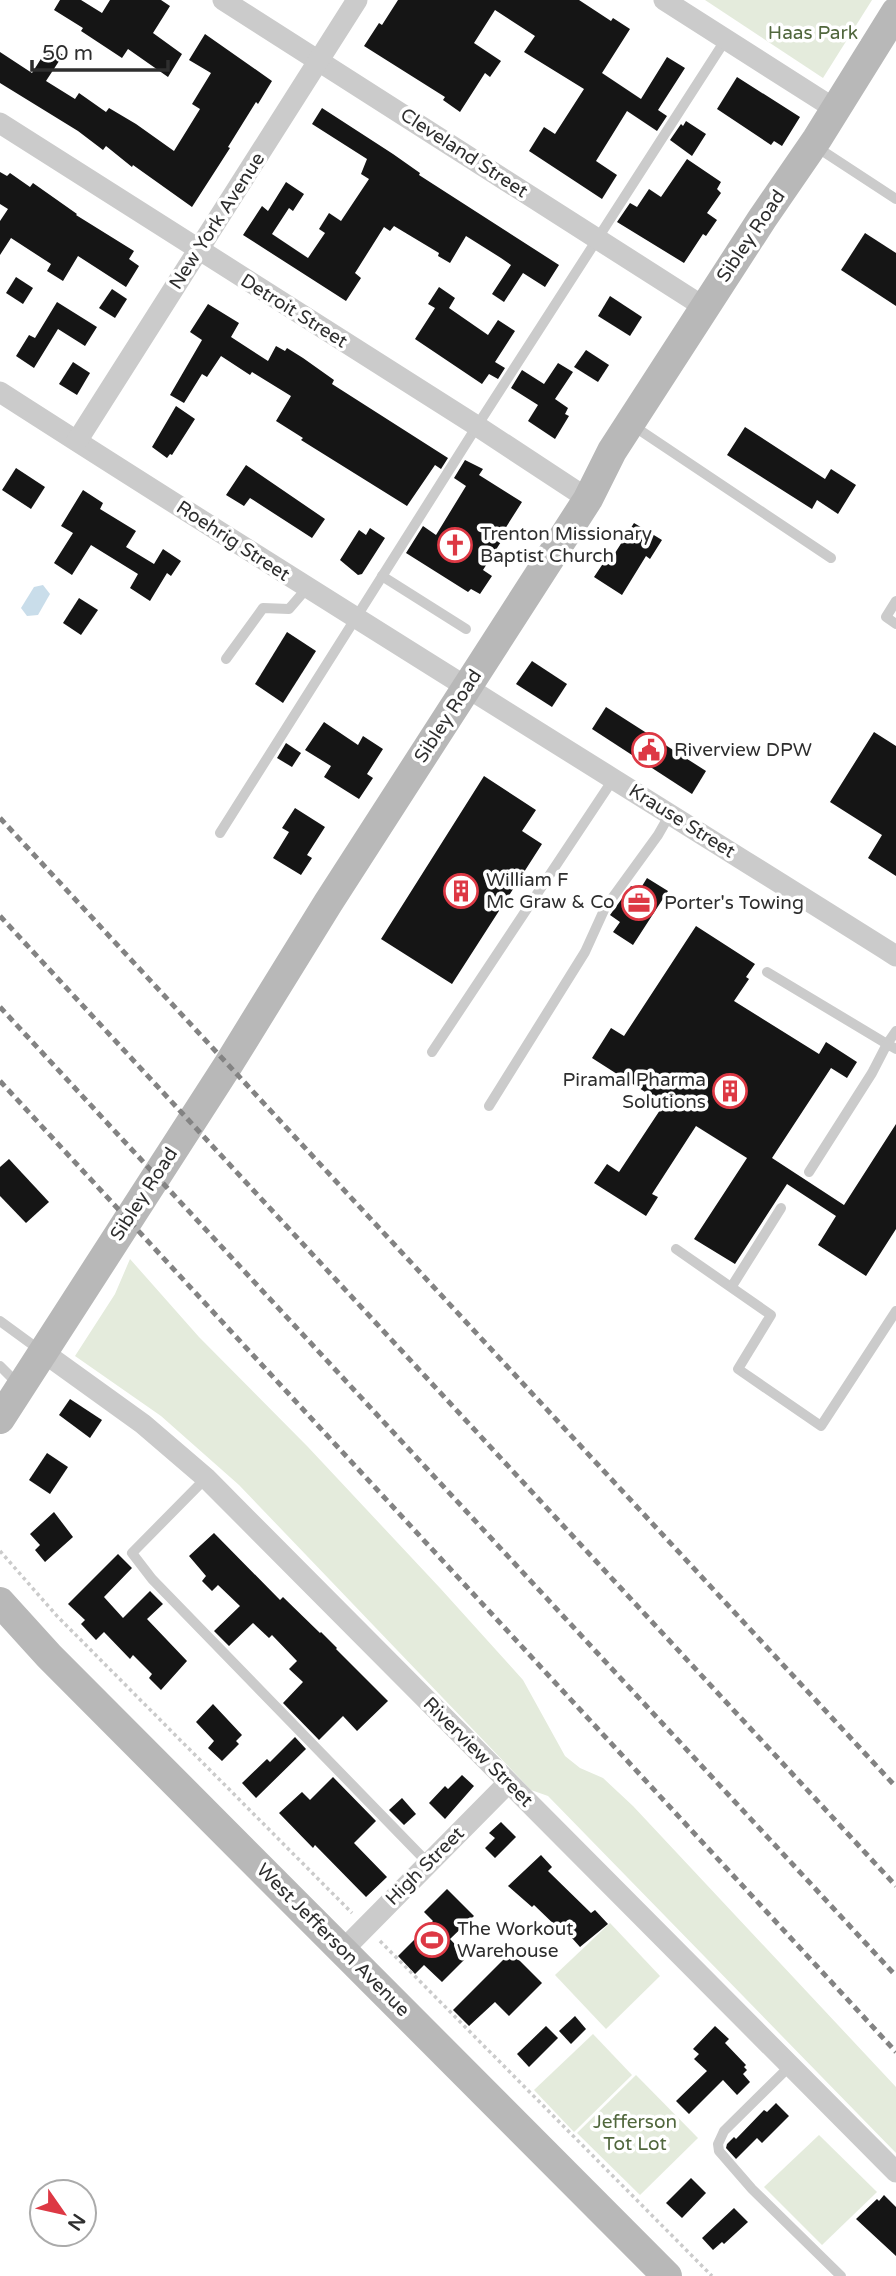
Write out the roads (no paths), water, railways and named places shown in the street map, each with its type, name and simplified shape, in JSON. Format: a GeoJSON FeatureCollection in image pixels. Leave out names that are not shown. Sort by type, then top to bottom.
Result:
{"type":"FeatureCollection","features":[{"type":"Feature","properties":{"kind":"main road","name":"Sibley Road"},"geometry":{"type":"LineString","coordinates":[[0,1419],[10,1376],[43,1352],[587,499],[612,451],[896,12]]}},
{"type":"Feature","properties":{"kind":"main road","name":"West Jefferson Avenue"},"geometry":{"type":"LineString","coordinates":[[0,1602],[49,1656],[667,2276]]}},
{"type":"Feature","properties":{"kind":"street","name":"Cleveland Street"},"geometry":{"type":"LineString","coordinates":[[223,0],[704,307]]}},
{"type":"Feature","properties":{"kind":"street","name":"New York Avenue"},"geometry":{"type":"LineString","coordinates":[[76,441],[358,0]]}},
{"type":"Feature","properties":{"kind":"street"},"geometry":{"type":"LineString","coordinates":[[664,0],[835,109]]}},
{"type":"Feature","properties":{"kind":"street","name":"Detroit Street"},"geometry":{"type":"LineString","coordinates":[[0,123],[477,426],[587,499]]}},
{"type":"Feature","properties":{"kind":"street","name":"Roehrig Street"},"geometry":{"type":"LineString","coordinates":[[0,392],[355,619],[468,687]]}},
{"type":"Feature","properties":{"kind":"street","name":"Krause Street"},"geometry":{"type":"LineString","coordinates":[[468,687],[896,956]]}},
{"type":"Feature","properties":{"kind":"street","name":"Riverview Street"},"geometry":{"type":"LineString","coordinates":[[43,1352],[143,1424],[206,1478],[896,2172]]}},
{"type":"Feature","properties":{"kind":"street","name":"High Street"},"geometry":{"type":"LineString","coordinates":[[342,1950],[508,1783]]}},
{"type":"Feature","properties":{"kind":"lane"},"geometry":{"type":"LineString","coordinates":[[220,833],[726,39]]}},
{"type":"Feature","properties":{"kind":"lane"},"geometry":{"type":"LineString","coordinates":[[813,144],[896,199]]}},
{"type":"Feature","properties":{"kind":"lane"},"geometry":{"type":"LineString","coordinates":[[630,424],[831,558]]}},
{"type":"Feature","properties":{"kind":"lane"},"geometry":{"type":"LineString","coordinates":[[382,576],[466,629]]}},
{"type":"Feature","properties":{"kind":"lane"},"geometry":{"type":"LineString","coordinates":[[226,659],[263,608],[289,609],[307,588]]}},
{"type":"Feature","properties":{"kind":"lane"},"geometry":{"type":"LineString","coordinates":[[896,601],[886,617],[896,624]]}},
{"type":"Feature","properties":{"kind":"lane"},"geometry":{"type":"LineString","coordinates":[[432,1052],[614,778]]}},
{"type":"Feature","properties":{"kind":"lane"},"geometry":{"type":"LineString","coordinates":[[489,1106],[585,952],[605,908],[670,814]]}},
{"type":"Feature","properties":{"kind":"lane"},"geometry":{"type":"LineString","coordinates":[[767,972],[892,1047]]}},
{"type":"Feature","properties":{"kind":"lane"},"geometry":{"type":"LineString","coordinates":[[809,1172],[872,1073],[892,1047],[896,1031]]}},
{"type":"Feature","properties":{"kind":"lane"},"geometry":{"type":"LineString","coordinates":[[732,1286],[781,1208]]}},
{"type":"Feature","properties":{"kind":"lane"},"geometry":{"type":"LineString","coordinates":[[676,1249],[771,1315],[738,1369],[821,1426],[896,1311]]}},
{"type":"Feature","properties":{"kind":"lane"},"geometry":{"type":"LineString","coordinates":[[0,1321],[43,1352]]}},
{"type":"Feature","properties":{"kind":"lane"},"geometry":{"type":"LineString","coordinates":[[206,1478],[132,1553],[152,1579],[428,1863]]}},
{"type":"Feature","properties":{"kind":"lane"},"geometry":{"type":"LineString","coordinates":[[790,2066],[724,2131],[718,2144],[719,2151],[752,2189],[841,2276]]}},
{"type":"Feature","properties":{"kind":"water"},"geometry":{"type":"Polygon","coordinates":[[[43,585],[50,594],[38,615],[27,616],[21,608],[34,587],[43,585]]]}},
{"type":"Feature","properties":{"kind":"railway"},"geometry":{"type":"LineString","coordinates":[[0,818],[896,1787]]}},
{"type":"Feature","properties":{"kind":"railway"},"geometry":{"type":"LineString","coordinates":[[0,916],[896,1886]]}},
{"type":"Feature","properties":{"kind":"railway"},"geometry":{"type":"LineString","coordinates":[[0,1007],[896,1976]]}},
{"type":"Feature","properties":{"kind":"railway"},"geometry":{"type":"LineString","coordinates":[[0,1081],[896,2052]]}},
{"type":"Feature","properties":{"kind":"place","name":"Trenton Missionary Baptist Church"},"geometry":{"type":"Point","coordinates":[455,545]}},
{"type":"Feature","properties":{"kind":"place","name":"Riverview DPW"},"geometry":{"type":"Point","coordinates":[649,750]}},
{"type":"Feature","properties":{"kind":"place","name":"William F Mc Graw & Co"},"geometry":{"type":"Point","coordinates":[461,891]}},
{"type":"Feature","properties":{"kind":"place","name":"Porter's Towing"},"geometry":{"type":"Point","coordinates":[639,903]}},
{"type":"Feature","properties":{"kind":"place","name":"Piramal Pharma Solutions"},"geometry":{"type":"Point","coordinates":[730,1091]}},
{"type":"Feature","properties":{"kind":"place","name":"The Workout Warehouse"},"geometry":{"type":"Point","coordinates":[432,1940]}},
{"type":"Feature","properties":{"kind":"park label","name":"Haas Park"},"geometry":{"type":"Point","coordinates":[813,33]}},
{"type":"Feature","properties":{"kind":"park label","name":"Jefferson Tot Lot"},"geometry":{"type":"Point","coordinates":[635,2133]}}]}
